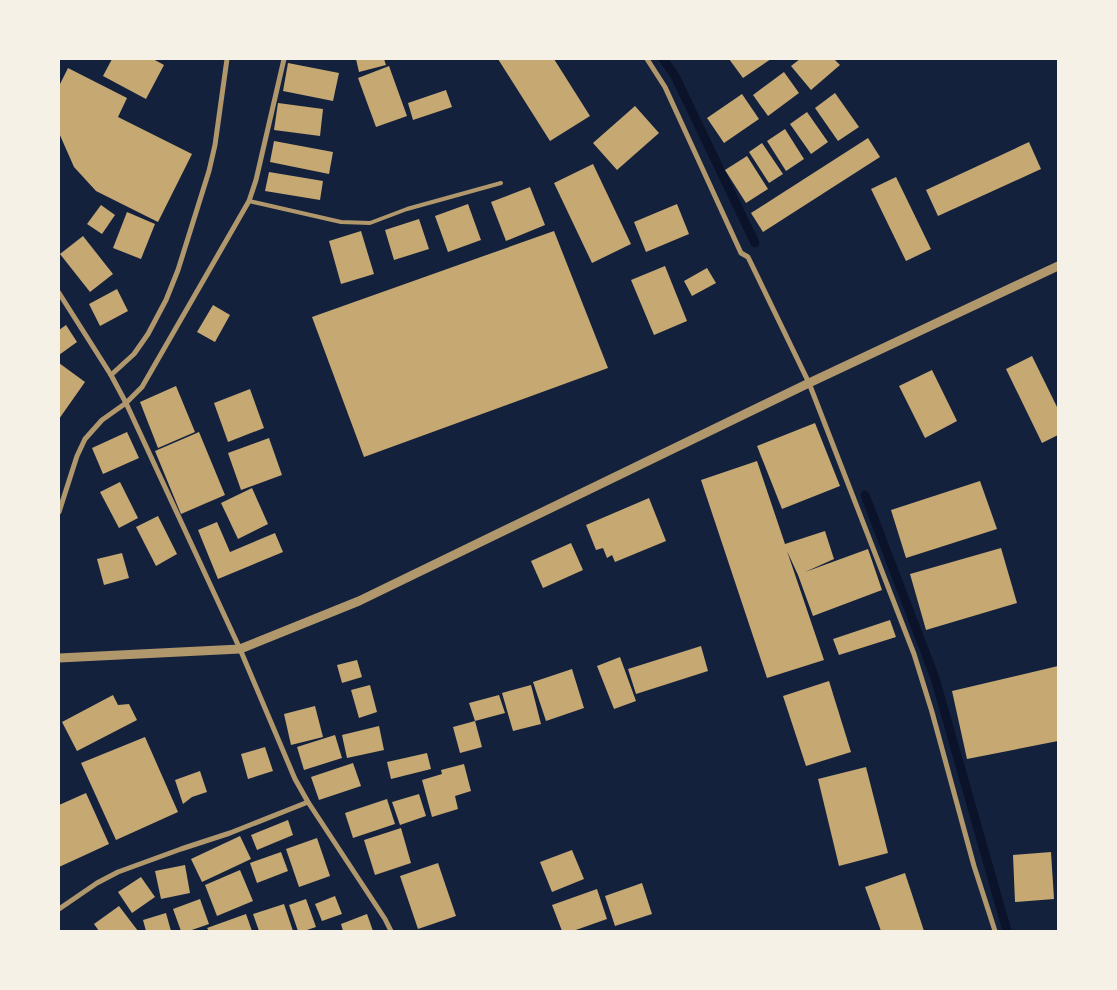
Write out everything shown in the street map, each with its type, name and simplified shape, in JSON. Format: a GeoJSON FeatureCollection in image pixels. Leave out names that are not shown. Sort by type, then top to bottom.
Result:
{"type":"FeatureCollection","features":[{"type":"Feature","properties":{"kind":"street"},"geometry":{"type":"LineString","coordinates":[[110,375],[134,354],[148,334],[166,300],[178,270],[209,171],[215,145],[226,59]]}},
{"type":"Feature","properties":{"kind":"street"},"geometry":{"type":"LineString","coordinates":[[59,512],[77,456],[85,439],[102,420],[126,403],[142,387],[248,200],[256,180],[284,59]]}},
{"type":"Feature","properties":{"kind":"street"},"geometry":{"type":"LineString","coordinates":[[647,59],[665,87],[741,253],[748,257],[809,383],[914,654],[932,712],[974,866],[995,931]]}},
{"type":"Feature","properties":{"kind":"street"},"geometry":{"type":"LineString","coordinates":[[59,658],[240,649],[359,601],[809,383],[1058,266]]}},
{"type":"Feature","properties":{"kind":"street"},"geometry":{"type":"LineString","coordinates":[[59,293],[126,403],[240,649],[295,779],[391,931]]}},
{"type":"Feature","properties":{"kind":"street"},"geometry":{"type":"LineString","coordinates":[[59,909],[118,872],[308,802]]}},
{"type":"Feature","properties":{"kind":"lane"},"geometry":{"type":"LineString","coordinates":[[248,200],[341,222],[370,223],[407,209],[501,183]]}},
{"type":"Feature","properties":{"kind":"building"},"geometry":{"type":"Polygon","coordinates":[[[112,59],[153,59],[164,65],[146,99],[103,76],[112,59]]]}},
{"type":"Feature","properties":{"kind":"building"},"geometry":{"type":"Polygon","coordinates":[[[356,59],[384,59],[386,65],[359,72],[356,59]]]}},
{"type":"Feature","properties":{"kind":"building"},"geometry":{"type":"Polygon","coordinates":[[[498,59],[554,59],[590,116],[550,141],[498,59]]]}},
{"type":"Feature","properties":{"kind":"building"},"geometry":{"type":"Polygon","coordinates":[[[729,59],[771,59],[743,78],[729,59]]]}},
{"type":"Feature","properties":{"kind":"building"},"geometry":{"type":"Polygon","coordinates":[[[800,59],[834,59],[840,65],[811,90],[791,66],[800,59]]]}},
{"type":"Feature","properties":{"kind":"building"},"geometry":{"type":"Polygon","coordinates":[[[288,63],[339,73],[333,101],[283,91],[288,63]]]}},
{"type":"Feature","properties":{"kind":"building"},"geometry":{"type":"Polygon","coordinates":[[[389,66],[407,116],[376,127],[358,78],[389,66]]]}},
{"type":"Feature","properties":{"kind":"building"},"geometry":{"type":"Polygon","coordinates":[[[68,68],[127,98],[118,117],[192,154],[158,222],[96,191],[74,167],[59,133],[59,86],[68,68]]]}},
{"type":"Feature","properties":{"kind":"building"},"geometry":{"type":"Polygon","coordinates":[[[784,72],[799,93],[768,116],[753,95],[784,72]]]}},
{"type":"Feature","properties":{"kind":"building"},"geometry":{"type":"Polygon","coordinates":[[[446,90],[452,107],[413,120],[408,103],[446,90]]]}},
{"type":"Feature","properties":{"kind":"building"},"geometry":{"type":"Polygon","coordinates":[[[835,93],[859,127],[838,141],[815,108],[835,93]]]}},
{"type":"Feature","properties":{"kind":"building"},"geometry":{"type":"Polygon","coordinates":[[[742,94],[759,119],[724,143],[707,118],[742,94]]]}},
{"type":"Feature","properties":{"kind":"building"},"geometry":{"type":"Polygon","coordinates":[[[278,103],[323,109],[320,136],[274,130],[278,103]]]}},
{"type":"Feature","properties":{"kind":"building"},"geometry":{"type":"Polygon","coordinates":[[[635,106],[659,133],[617,170],[593,143],[635,106]]]}},
{"type":"Feature","properties":{"kind":"building"},"geometry":{"type":"Polygon","coordinates":[[[807,112],[828,142],[811,154],[790,124],[807,112]]]}},
{"type":"Feature","properties":{"kind":"building"},"geometry":{"type":"Polygon","coordinates":[[[785,129],[804,159],[786,171],[767,141],[785,129]]]}},
{"type":"Feature","properties":{"kind":"building"},"geometry":{"type":"Polygon","coordinates":[[[868,138],[880,157],[763,232],[751,213],[868,138]]]}},
{"type":"Feature","properties":{"kind":"building"},"geometry":{"type":"Polygon","coordinates":[[[274,141],[333,152],[329,174],[270,162],[274,141]]]}},
{"type":"Feature","properties":{"kind":"building"},"geometry":{"type":"Polygon","coordinates":[[[1029,142],[1041,169],[938,216],[926,190],[1029,142]]]}},
{"type":"Feature","properties":{"kind":"building"},"geometry":{"type":"Polygon","coordinates":[[[762,143],[783,174],[769,183],[749,152],[762,143]]]}},
{"type":"Feature","properties":{"kind":"building"},"geometry":{"type":"Polygon","coordinates":[[[747,156],[768,189],[746,203],[725,170],[747,156]]]}},
{"type":"Feature","properties":{"kind":"building"},"geometry":{"type":"Polygon","coordinates":[[[593,164],[631,244],[592,263],[554,183],[593,164]]]}},
{"type":"Feature","properties":{"kind":"building"},"geometry":{"type":"Polygon","coordinates":[[[269,172],[323,181],[320,200],[265,191],[269,172]]]}},
{"type":"Feature","properties":{"kind":"building"},"geometry":{"type":"Polygon","coordinates":[[[896,177],[931,249],[906,261],[871,189],[896,177]]]}},
{"type":"Feature","properties":{"kind":"building"},"geometry":{"type":"Polygon","coordinates":[[[530,187],[545,225],[506,241],[491,202],[530,187]]]}},
{"type":"Feature","properties":{"kind":"building"},"geometry":{"type":"Polygon","coordinates":[[[468,204],[481,240],[448,252],[435,216],[468,204]]]}},
{"type":"Feature","properties":{"kind":"building"},"geometry":{"type":"Polygon","coordinates":[[[677,204],[689,234],[646,252],[634,222],[677,204]]]}},
{"type":"Feature","properties":{"kind":"building"},"geometry":{"type":"Polygon","coordinates":[[[101,205],[115,215],[102,234],[87,224],[101,205]]]}},
{"type":"Feature","properties":{"kind":"building"},"geometry":{"type":"Polygon","coordinates":[[[127,212],[155,224],[141,259],[113,248],[127,212]]]}},
{"type":"Feature","properties":{"kind":"building"},"geometry":{"type":"Polygon","coordinates":[[[419,219],[429,249],[394,260],[385,230],[419,219]]]}},
{"type":"Feature","properties":{"kind":"building"},"geometry":{"type":"Polygon","coordinates":[[[361,231],[374,274],[341,284],[329,241],[361,231]]]}},
{"type":"Feature","properties":{"kind":"building"},"geometry":{"type":"Polygon","coordinates":[[[554,231],[608,368],[364,457],[312,317],[554,231]]]}},
{"type":"Feature","properties":{"kind":"building"},"geometry":{"type":"Polygon","coordinates":[[[83,236],[113,274],[90,292],[60,254],[83,236]]]}},
{"type":"Feature","properties":{"kind":"building"},"geometry":{"type":"Polygon","coordinates":[[[665,266],[687,321],[654,335],[631,280],[665,266]]]}},
{"type":"Feature","properties":{"kind":"building"},"geometry":{"type":"Polygon","coordinates":[[[707,268],[716,283],[692,296],[684,281],[707,268]]]}},
{"type":"Feature","properties":{"kind":"building"},"geometry":{"type":"Polygon","coordinates":[[[117,289],[128,311],[100,326],[89,304],[117,289]]]}},
{"type":"Feature","properties":{"kind":"building"},"geometry":{"type":"Polygon","coordinates":[[[213,305],[230,315],[215,342],[197,332],[213,305]]]}},
{"type":"Feature","properties":{"kind":"building"},"geometry":{"type":"Polygon","coordinates":[[[66,325],[77,342],[59,355],[59,330],[66,325]]]}},
{"type":"Feature","properties":{"kind":"building"},"geometry":{"type":"Polygon","coordinates":[[[1032,356],[1058,409],[1058,435],[1042,443],[1006,369],[1032,356]]]}},
{"type":"Feature","properties":{"kind":"building"},"geometry":{"type":"Polygon","coordinates":[[[59,363],[85,382],[59,419],[59,363]]]}},
{"type":"Feature","properties":{"kind":"building"},"geometry":{"type":"Polygon","coordinates":[[[932,370],[957,421],[925,438],[899,386],[932,370]]]}},
{"type":"Feature","properties":{"kind":"building"},"geometry":{"type":"Polygon","coordinates":[[[176,386],[195,432],[158,448],[140,402],[176,386]]]}},
{"type":"Feature","properties":{"kind":"building"},"geometry":{"type":"Polygon","coordinates":[[[250,389],[264,428],[228,442],[214,403],[250,389]]]}},
{"type":"Feature","properties":{"kind":"building"},"geometry":{"type":"Polygon","coordinates":[[[815,423],[840,486],[782,509],[757,446],[815,423]]]}},
{"type":"Feature","properties":{"kind":"building"},"geometry":{"type":"Polygon","coordinates":[[[127,432],[139,458],[103,474],[92,448],[127,432]]]}},
{"type":"Feature","properties":{"kind":"building"},"geometry":{"type":"Polygon","coordinates":[[[199,432],[225,495],[181,514],[155,451],[199,432]]]}},
{"type":"Feature","properties":{"kind":"building"},"geometry":{"type":"Polygon","coordinates":[[[269,438],[282,475],[241,490],[228,453],[269,438]]]}},
{"type":"Feature","properties":{"kind":"building"},"geometry":{"type":"Polygon","coordinates":[[[757,461],[785,544],[825,531],[834,559],[805,572],[868,549],[882,590],[813,616],[787,551],[824,660],[767,678],[701,480],[757,461]]]}},
{"type":"Feature","properties":{"kind":"building"},"geometry":{"type":"Polygon","coordinates":[[[980,481],[997,529],[906,558],[891,510],[980,481]]]}},
{"type":"Feature","properties":{"kind":"building"},"geometry":{"type":"Polygon","coordinates":[[[120,482],[138,518],[119,528],[100,492],[120,482]]]}},
{"type":"Feature","properties":{"kind":"building"},"geometry":{"type":"Polygon","coordinates":[[[252,488],[268,524],[238,539],[221,503],[252,488]]]}},
{"type":"Feature","properties":{"kind":"building"},"geometry":{"type":"Polygon","coordinates":[[[649,498],[666,541],[615,562],[612,555],[607,558],[603,548],[596,550],[586,525],[649,498]]]}},
{"type":"Feature","properties":{"kind":"building"},"geometry":{"type":"Polygon","coordinates":[[[158,516],[177,554],[156,566],[136,527],[158,516]]]}},
{"type":"Feature","properties":{"kind":"building"},"geometry":{"type":"Polygon","coordinates":[[[217,522],[230,552],[275,533],[283,552],[218,579],[198,530],[217,522]]]}},
{"type":"Feature","properties":{"kind":"building"},"geometry":{"type":"Polygon","coordinates":[[[571,543],[583,570],[543,588],[531,561],[571,543]]]}},
{"type":"Feature","properties":{"kind":"building"},"geometry":{"type":"Polygon","coordinates":[[[1001,548],[1017,603],[926,630],[910,574],[1001,548]]]}},
{"type":"Feature","properties":{"kind":"building"},"geometry":{"type":"Polygon","coordinates":[[[122,553],[129,578],[104,585],[97,559],[122,553]]]}},
{"type":"Feature","properties":{"kind":"building"},"geometry":{"type":"Polygon","coordinates":[[[890,620],[896,637],[839,655],[833,639],[890,620]]]}},
{"type":"Feature","properties":{"kind":"building"},"geometry":{"type":"Polygon","coordinates":[[[701,646],[708,671],[636,694],[628,669],[701,646]]]}},
{"type":"Feature","properties":{"kind":"building"},"geometry":{"type":"Polygon","coordinates":[[[620,657],[636,701],[614,709],[597,666],[620,657]]]}},
{"type":"Feature","properties":{"kind":"building"},"geometry":{"type":"Polygon","coordinates":[[[357,660],[362,677],[342,683],[337,665],[357,660]]]}},
{"type":"Feature","properties":{"kind":"building"},"geometry":{"type":"Polygon","coordinates":[[[1058,666],[1058,741],[967,759],[952,691],[1058,666]]]}},
{"type":"Feature","properties":{"kind":"building"},"geometry":{"type":"Polygon","coordinates":[[[572,669],[584,708],[546,721],[533,682],[572,669]]]}},
{"type":"Feature","properties":{"kind":"building"},"geometry":{"type":"Polygon","coordinates":[[[829,681],[851,752],[806,766],[783,696],[829,681]]]}},
{"type":"Feature","properties":{"kind":"building"},"geometry":{"type":"Polygon","coordinates":[[[370,685],[377,712],[359,718],[351,690],[370,685]]]}},
{"type":"Feature","properties":{"kind":"building"},"geometry":{"type":"Polygon","coordinates":[[[531,685],[541,724],[513,731],[502,693],[531,685]]]}},
{"type":"Feature","properties":{"kind":"building"},"geometry":{"type":"Polygon","coordinates":[[[113,695],[118,705],[129,704],[137,720],[77,751],[62,722],[113,695]]]}},
{"type":"Feature","properties":{"kind":"building"},"geometry":{"type":"Polygon","coordinates":[[[499,695],[505,713],[475,721],[469,703],[499,695]]]}},
{"type":"Feature","properties":{"kind":"building"},"geometry":{"type":"Polygon","coordinates":[[[315,706],[323,737],[291,745],[284,714],[315,706]]]}},
{"type":"Feature","properties":{"kind":"building"},"geometry":{"type":"Polygon","coordinates":[[[475,721],[482,747],[460,753],[453,727],[475,721]]]}},
{"type":"Feature","properties":{"kind":"building"},"geometry":{"type":"Polygon","coordinates":[[[379,726],[384,750],[347,758],[342,735],[379,726]]]}},
{"type":"Feature","properties":{"kind":"building"},"geometry":{"type":"Polygon","coordinates":[[[335,735],[342,758],[304,770],[297,747],[335,735]]]}},
{"type":"Feature","properties":{"kind":"building"},"geometry":{"type":"Polygon","coordinates":[[[145,737],[178,812],[116,840],[81,763],[145,737]]]}},
{"type":"Feature","properties":{"kind":"building"},"geometry":{"type":"Polygon","coordinates":[[[265,747],[273,771],[248,779],[241,754],[265,747]]]}},
{"type":"Feature","properties":{"kind":"building"},"geometry":{"type":"Polygon","coordinates":[[[427,753],[431,769],[391,779],[387,762],[427,753]]]}},
{"type":"Feature","properties":{"kind":"building"},"geometry":{"type":"Polygon","coordinates":[[[353,763],[361,786],[319,800],[311,777],[353,763]]]}},
{"type":"Feature","properties":{"kind":"building"},"geometry":{"type":"Polygon","coordinates":[[[464,764],[471,791],[455,796],[458,809],[432,817],[422,780],[442,774],[441,770],[464,764]]]}},
{"type":"Feature","properties":{"kind":"building"},"geometry":{"type":"Polygon","coordinates":[[[866,767],[888,853],[839,866],[818,779],[866,767]]]}},
{"type":"Feature","properties":{"kind":"building"},"geometry":{"type":"Polygon","coordinates":[[[200,771],[207,792],[192,797],[183,804],[175,780],[200,771]]]}},
{"type":"Feature","properties":{"kind":"building"},"geometry":{"type":"Polygon","coordinates":[[[86,793],[109,844],[59,867],[59,805],[86,793]]]}},
{"type":"Feature","properties":{"kind":"building"},"geometry":{"type":"Polygon","coordinates":[[[419,794],[426,816],[400,825],[392,802],[419,794]]]}},
{"type":"Feature","properties":{"kind":"building"},"geometry":{"type":"Polygon","coordinates":[[[387,799],[395,824],[353,838],[345,813],[387,799]]]}},
{"type":"Feature","properties":{"kind":"building"},"geometry":{"type":"Polygon","coordinates":[[[288,820],[293,835],[257,850],[251,835],[288,820]]]}},
{"type":"Feature","properties":{"kind":"building"},"geometry":{"type":"Polygon","coordinates":[[[401,828],[411,863],[375,875],[364,840],[401,828]]]}},
{"type":"Feature","properties":{"kind":"building"},"geometry":{"type":"Polygon","coordinates":[[[240,836],[251,859],[202,882],[191,859],[240,836]]]}},
{"type":"Feature","properties":{"kind":"building"},"geometry":{"type":"Polygon","coordinates":[[[317,838],[330,876],[299,887],[286,849],[317,838]]]}},
{"type":"Feature","properties":{"kind":"building"},"geometry":{"type":"Polygon","coordinates":[[[572,850],[584,879],[552,892],[540,862],[572,850]]]}},
{"type":"Feature","properties":{"kind":"building"},"geometry":{"type":"Polygon","coordinates":[[[281,852],[288,871],[257,883],[250,863],[281,852]]]}},
{"type":"Feature","properties":{"kind":"building"},"geometry":{"type":"Polygon","coordinates":[[[1051,852],[1054,899],[1015,902],[1013,855],[1051,852]]]}},
{"type":"Feature","properties":{"kind":"building"},"geometry":{"type":"Polygon","coordinates":[[[438,863],[456,916],[418,929],[400,876],[438,863]]]}},
{"type":"Feature","properties":{"kind":"building"},"geometry":{"type":"Polygon","coordinates":[[[185,865],[190,893],[161,899],[155,871],[185,865]]]}},
{"type":"Feature","properties":{"kind":"building"},"geometry":{"type":"Polygon","coordinates":[[[240,870],[253,901],[217,916],[205,885],[240,870]]]}},
{"type":"Feature","properties":{"kind":"building"},"geometry":{"type":"Polygon","coordinates":[[[905,873],[924,931],[881,931],[865,887],[905,873]]]}},
{"type":"Feature","properties":{"kind":"building"},"geometry":{"type":"Polygon","coordinates":[[[141,877],[155,897],[132,913],[118,892],[141,877]]]}},
{"type":"Feature","properties":{"kind":"building"},"geometry":{"type":"Polygon","coordinates":[[[642,883],[652,914],[615,926],[605,896],[642,883]]]}},
{"type":"Feature","properties":{"kind":"building"},"geometry":{"type":"Polygon","coordinates":[[[597,889],[607,919],[573,931],[562,931],[552,905],[597,889]]]}},
{"type":"Feature","properties":{"kind":"building"},"geometry":{"type":"Polygon","coordinates":[[[335,896],[342,914],[322,921],[315,904],[335,896]]]}},
{"type":"Feature","properties":{"kind":"building"},"geometry":{"type":"Polygon","coordinates":[[[200,899],[209,924],[189,931],[181,931],[173,909],[200,899]]]}},
{"type":"Feature","properties":{"kind":"building"},"geometry":{"type":"Polygon","coordinates":[[[306,899],[316,927],[298,931],[289,905],[306,899]]]}},
{"type":"Feature","properties":{"kind":"building"},"geometry":{"type":"Polygon","coordinates":[[[284,904],[293,931],[259,931],[253,914],[284,904]]]}},
{"type":"Feature","properties":{"kind":"building"},"geometry":{"type":"Polygon","coordinates":[[[119,906],[138,931],[99,931],[94,924],[119,906]]]}},
{"type":"Feature","properties":{"kind":"building"},"geometry":{"type":"Polygon","coordinates":[[[166,913],[171,931],[146,931],[143,920],[166,913]]]}},
{"type":"Feature","properties":{"kind":"building"},"geometry":{"type":"Polygon","coordinates":[[[246,914],[252,931],[209,931],[207,928],[246,914]]]}},
{"type":"Feature","properties":{"kind":"building"},"geometry":{"type":"Polygon","coordinates":[[[367,914],[373,931],[343,931],[341,924],[367,914]]]}},
{"type":"Feature","properties":{"kind":"waterway"},"geometry":{"type":"LineString","coordinates":[[663,59],[675,76],[755,243]]}},
{"type":"Feature","properties":{"kind":"waterway"},"geometry":{"type":"LineString","coordinates":[[865,495],[935,678],[1007,931]]}}]}
